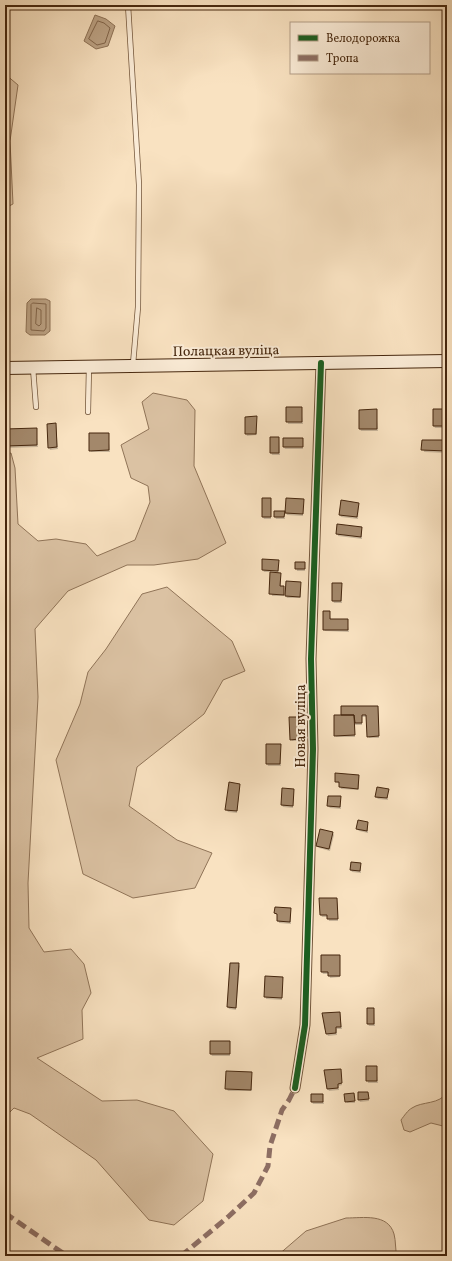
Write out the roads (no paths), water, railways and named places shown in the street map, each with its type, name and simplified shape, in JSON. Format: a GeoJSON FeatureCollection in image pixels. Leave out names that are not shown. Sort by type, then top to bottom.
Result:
{"type":"FeatureCollection","features":[{"type":"Feature","properties":{"kind":"main road","name":"Полацкая вуліца"},"geometry":{"type":"LineString","coordinates":[[5,368],[447,361]]}},
{"type":"Feature","properties":{"kind":"street","name":"Новая вуліца"},"geometry":{"type":"LineString","coordinates":[[295,1088],[305,1026],[313,749],[311,659],[320,363]]}},
{"type":"Feature","properties":{"kind":"lane"},"geometry":{"type":"LineString","coordinates":[[128,5],[139,186],[138,307],[133,366]]}},
{"type":"Feature","properties":{"kind":"lane"},"geometry":{"type":"LineString","coordinates":[[88,412],[89,367]]}},
{"type":"Feature","properties":{"kind":"lane"},"geometry":{"type":"LineString","coordinates":[[34,368],[36,407]]}},
{"type":"Feature","properties":{"kind":"water"},"geometry":{"type":"Polygon","coordinates":[[[95,15],[106,19],[115,26],[108,46],[96,49],[84,41],[95,15]]]}},
{"type":"Feature","properties":{"kind":"water"},"geometry":{"type":"Polygon","coordinates":[[[31,299],[46,299],[50,301],[50,331],[45,335],[30,335],[26,332],[27,303],[31,299]]]}}]}
